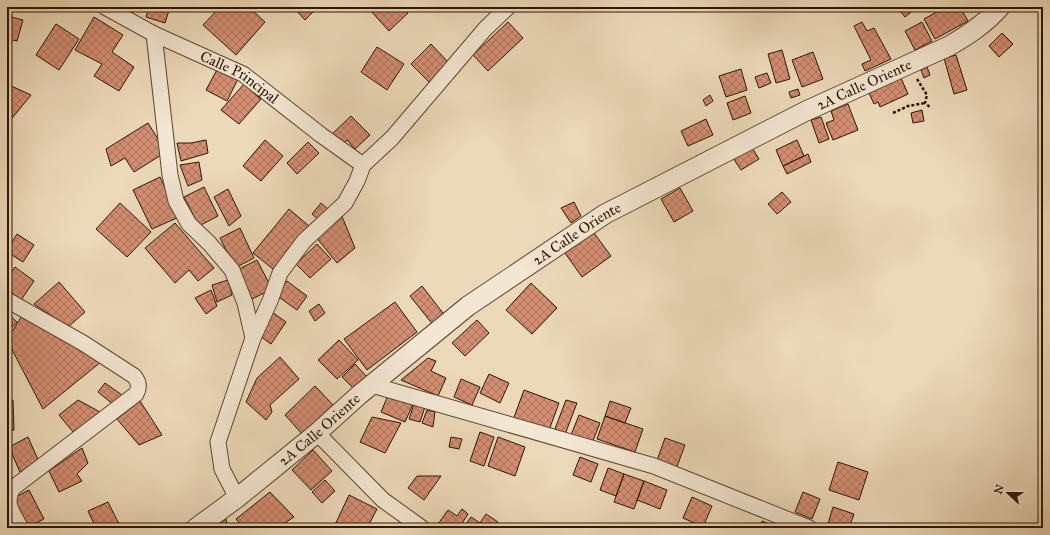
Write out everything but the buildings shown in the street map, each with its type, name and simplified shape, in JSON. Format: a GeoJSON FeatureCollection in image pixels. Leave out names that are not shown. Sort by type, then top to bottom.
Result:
{"type":"FeatureCollection","features":[{"type":"Feature","properties":{"kind":"street","name":"Calle Principal"},"geometry":{"type":"LineString","coordinates":[[105,7],[154,34],[243,74],[321,135],[363,165]]}},
{"type":"Feature","properties":{"kind":"street"},"geometry":{"type":"LineString","coordinates":[[237,498],[222,469],[218,442],[252,338],[270,301],[280,273],[304,241],[345,203],[357,181],[363,165],[392,138],[485,29],[508,7]]}},
{"type":"Feature","properties":{"kind":"street","name":"2A Calle Oriente"},"geometry":{"type":"LineString","coordinates":[[196,528],[237,498],[318,433],[359,395],[468,306],[605,214],[806,111],[909,65],[963,38],[984,24],[1000,7]]}},
{"type":"Feature","properties":{"kind":"street"},"geometry":{"type":"LineString","coordinates":[[154,34],[170,175],[176,201],[189,224],[209,243],[232,270],[245,303],[252,338]]}},
{"type":"Feature","properties":{"kind":"street"},"geometry":{"type":"LineString","coordinates":[[7,300],[83,343],[134,376],[137,379],[139,386],[136,394],[13,488],[8,497],[8,502],[22,528]]}},
{"type":"Feature","properties":{"kind":"street"},"geometry":{"type":"LineString","coordinates":[[372,385],[654,466],[809,528]]}},
{"type":"Feature","properties":{"kind":"street"},"geometry":{"type":"LineString","coordinates":[[318,433],[383,500],[422,528]]}},
{"type":"Feature","properties":{"kind":"path"},"geometry":{"type":"LineString","coordinates":[[909,65],[914,71],[918,82],[927,95],[925,103]]}},
{"type":"Feature","properties":{"kind":"path"},"geometry":{"type":"LineString","coordinates":[[893,114],[908,106],[925,103],[931,108]]}}]}
